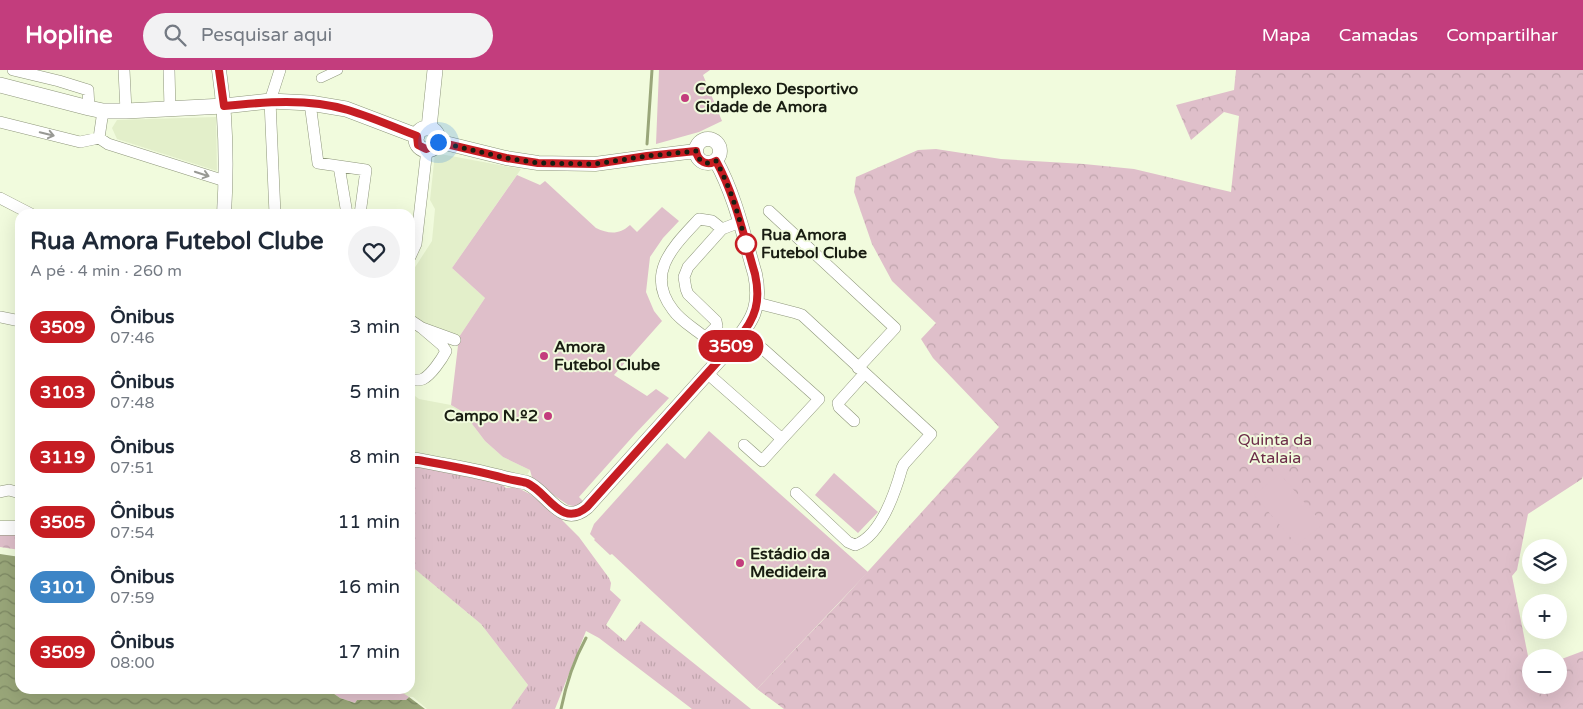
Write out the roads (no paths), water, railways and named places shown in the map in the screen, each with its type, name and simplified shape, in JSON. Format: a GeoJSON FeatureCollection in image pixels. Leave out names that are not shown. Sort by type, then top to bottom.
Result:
{"type":"FeatureCollection","features":[{"type":"Feature","properties":{"kind":"main road"},"geometry":{"type":"LineString","coordinates":[[432,145],[418,145],[423,132],[435,70]]}},
{"type":"Feature","properties":{"kind":"main road"},"geometry":{"type":"LineString","coordinates":[[0,85],[96,110],[170,109],[270,102],[310,103],[346,109],[423,132]]}},
{"type":"Feature","properties":{"kind":"street"},"geometry":{"type":"LineString","coordinates":[[13,70],[88,90],[96,110],[99,138]]}},
{"type":"Feature","properties":{"kind":"street"},"geometry":{"type":"LineString","coordinates":[[124,70],[126,111]]}},
{"type":"Feature","properties":{"kind":"street"},"geometry":{"type":"LineString","coordinates":[[170,70],[170,109]]}},
{"type":"Feature","properties":{"kind":"street"},"geometry":{"type":"LineString","coordinates":[[219,70],[224,106],[224,209]]}},
{"type":"Feature","properties":{"kind":"street"},"geometry":{"type":"LineString","coordinates":[[275,209],[270,102],[280,70]]}},
{"type":"Feature","properties":{"kind":"street"},"geometry":{"type":"LineString","coordinates":[[321,78],[338,70]]}},
{"type":"Feature","properties":{"kind":"street"},"geometry":{"type":"LineString","coordinates":[[310,103],[318,163],[366,170],[361,209]]}},
{"type":"Feature","properties":{"kind":"street"},"geometry":{"type":"LineString","coordinates":[[0,122],[80,142],[99,138],[108,144],[225,181]]}},
{"type":"Feature","properties":{"kind":"street"},"geometry":{"type":"LineString","coordinates":[[707,139],[718,143],[721,150],[716,161],[709,164],[698,159],[697,147],[703,140],[707,139]]}},
{"type":"Feature","properties":{"kind":"street"},"geometry":{"type":"LineString","coordinates":[[415,246],[432,145],[538,163],[595,164],[696,151]]}},
{"type":"Feature","properties":{"kind":"street"},"geometry":{"type":"LineString","coordinates":[[415,460],[494,475],[528,484],[567,514],[581,513],[707,374],[752,320],[757,303],[758,287],[740,222],[724,176],[716,161]]}},
{"type":"Feature","properties":{"kind":"street"},"geometry":{"type":"LineString","coordinates":[[339,166],[346,209]]}},
{"type":"Feature","properties":{"kind":"street"},"geometry":{"type":"LineString","coordinates":[[0,198],[21,209]]}},
{"type":"Feature","properties":{"kind":"street"},"geometry":{"type":"LineString","coordinates":[[769,211],[895,328],[838,403],[839,407],[854,421]]}},
{"type":"Feature","properties":{"kind":"street"},"geometry":{"type":"LineString","coordinates":[[722,229],[711,220],[699,220],[672,248],[662,275],[662,286],[666,298],[677,314],[702,335],[707,336],[717,326],[716,321],[688,294],[684,277],[688,267],[722,229],[740,222]]}},
{"type":"Feature","properties":{"kind":"street"},"geometry":{"type":"LineString","coordinates":[[757,303],[800,314],[931,434],[902,468],[895,492],[884,516],[861,543],[855,545],[848,542],[796,493]]}},
{"type":"Feature","properties":{"kind":"street"},"geometry":{"type":"LineString","coordinates":[[0,317],[15,319]]}},
{"type":"Feature","properties":{"kind":"street"},"geometry":{"type":"LineString","coordinates":[[415,323],[442,345],[446,351],[442,360],[422,380],[415,381]]}},
{"type":"Feature","properties":{"kind":"street"},"geometry":{"type":"LineString","coordinates":[[422,328],[455,340]]}},
{"type":"Feature","properties":{"kind":"street"},"geometry":{"type":"LineString","coordinates":[[713,330],[731,346]]}},
{"type":"Feature","properties":{"kind":"street"},"geometry":{"type":"LineString","coordinates":[[744,445],[762,461],[818,399],[763,349]]}},
{"type":"Feature","properties":{"kind":"street"},"geometry":{"type":"LineString","coordinates":[[707,374],[782,439]]}},
{"type":"Feature","properties":{"kind":"street"},"geometry":{"type":"LineString","coordinates":[[0,492],[10,490],[15,492]]}},
{"type":"Feature","properties":{"kind":"street"},"geometry":{"type":"LineString","coordinates":[[0,528],[15,528]]}},
{"type":"Feature","properties":{"kind":"water"},"geometry":{"type":"Polygon","coordinates":[[[0,554],[15,556],[15,694],[334,694],[355,703],[357,700],[406,700],[409,697],[425,709],[0,709],[0,554]]]}},
{"type":"Feature","properties":{"kind":"waterway"},"geometry":{"type":"LineString","coordinates":[[647,144],[652,70]]}},
{"type":"Feature","properties":{"kind":"waterway"},"geometry":{"type":"LineString","coordinates":[[561,709],[571,672],[586,638]]}},
{"type":"Feature","properties":{"kind":"place","name":"Complexo Desportivo Cidade de Amora"},"geometry":{"type":"Point","coordinates":[685,98]}},
{"type":"Feature","properties":{"kind":"place","name":"Rua Amora Futebol Clube"},"geometry":{"type":"Point","coordinates":[746,244]}},
{"type":"Feature","properties":{"kind":"place","name":"Amora Futebol Clube"},"geometry":{"type":"Point","coordinates":[544,356]}},
{"type":"Feature","properties":{"kind":"place","name":"Campo N.º2"},"geometry":{"type":"Point","coordinates":[548,416]}},
{"type":"Feature","properties":{"kind":"place","name":"Estádio da Medideira"},"geometry":{"type":"Point","coordinates":[740,563]}},
{"type":"Feature","properties":{"kind":"park label","name":"Quinta da Atalaia"},"geometry":{"type":"Point","coordinates":[1275,449]}}]}
